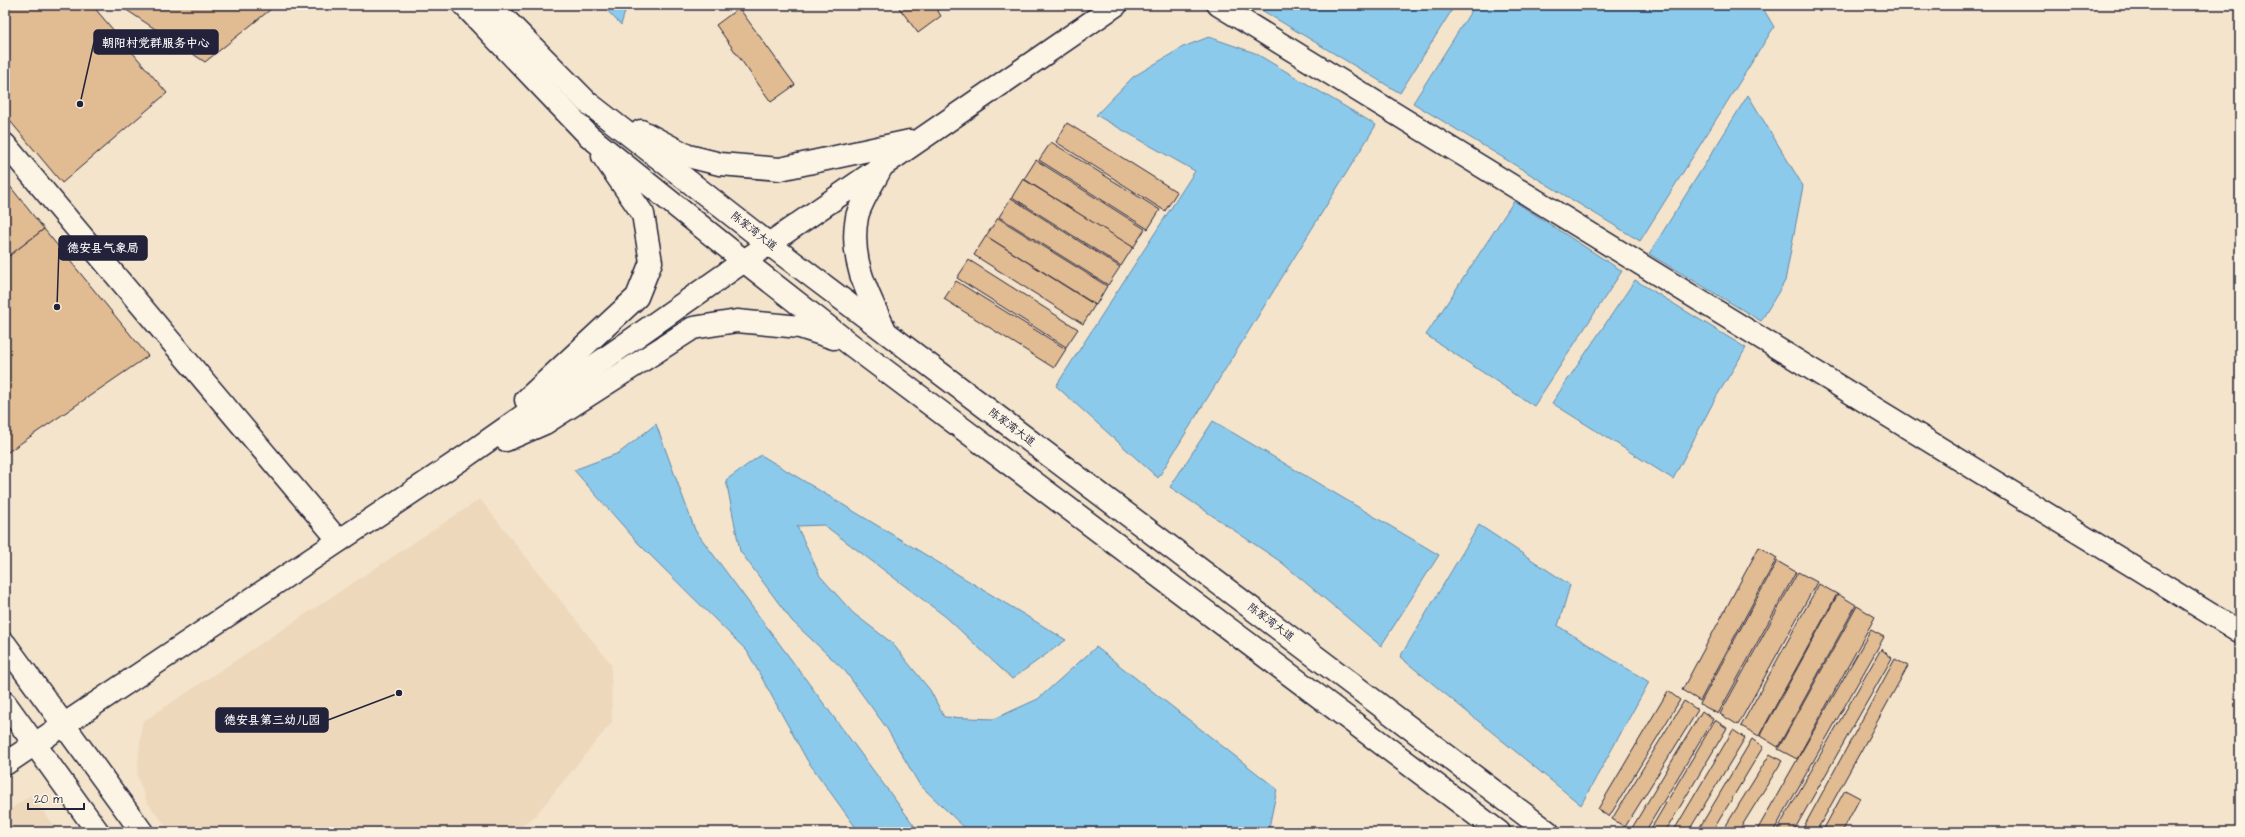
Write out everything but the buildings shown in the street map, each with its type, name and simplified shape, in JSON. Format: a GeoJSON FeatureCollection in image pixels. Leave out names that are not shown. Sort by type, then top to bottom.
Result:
{"type":"FeatureCollection","features":[{"type":"Feature","properties":{"kind":"main road"},"geometry":{"type":"LineString","coordinates":[[464,5],[589,136],[744,261],[850,344],[1499,832]]}},
{"type":"Feature","properties":{"kind":"main road","name":"陈家湾大道"},"geometry":{"type":"LineString","coordinates":[[491,5],[587,102],[769,244],[1548,832]]}},
{"type":"Feature","properties":{"kind":"main road"},"geometry":{"type":"LineString","coordinates":[[5,764],[466,456],[744,261],[1116,5]]}},
{"type":"Feature","properties":{"kind":"main road"},"geometry":{"type":"LineString","coordinates":[[587,102],[688,156],[720,164],[780,169],[921,139]]}},
{"type":"Feature","properties":{"kind":"main road"},"geometry":{"type":"LineString","coordinates":[[466,456],[637,296],[650,262],[643,214],[589,136]]}},
{"type":"Feature","properties":{"kind":"main road"},"geometry":{"type":"LineString","coordinates":[[881,166],[857,216],[855,246],[861,279],[885,331]]}},
{"type":"Feature","properties":{"kind":"main road"},"geometry":{"type":"LineString","coordinates":[[466,456],[545,423],[693,328],[737,321],[800,327],[850,344]]}},
{"type":"Feature","properties":{"kind":"main road"},"geometry":{"type":"LineString","coordinates":[[5,644],[62,725],[142,832]]}},
{"type":"Feature","properties":{"kind":"main road"},"geometry":{"type":"LineString","coordinates":[[5,703],[98,832]]}},
{"type":"Feature","properties":{"kind":"street"},"geometry":{"type":"LineString","coordinates":[[1218,5],[2240,632]]}},
{"type":"Feature","properties":{"kind":"street"},"geometry":{"type":"LineString","coordinates":[[5,144],[339,541]]}},
{"type":"Feature","properties":{"kind":"shaded area"},"geometry":{"type":"Polygon","coordinates":[[[480,499],[611,664],[612,722],[535,816],[514,832],[171,832],[147,802],[137,776],[142,722],[480,499]]]}},
{"type":"Feature","properties":{"kind":"shaded area"},"geometry":{"type":"Polygon","coordinates":[[[31,795],[59,832],[5,832],[5,813],[31,795]]]}},
{"type":"Feature","properties":{"kind":"water"},"geometry":{"type":"Polygon","coordinates":[[[602,5],[627,5],[621,25],[602,5]]]}},
{"type":"Feature","properties":{"kind":"water"},"geometry":{"type":"Polygon","coordinates":[[[1253,5],[1455,5],[1400,93],[1253,5]]]}},
{"type":"Feature","properties":{"kind":"water"},"geometry":{"type":"Polygon","coordinates":[[[1475,5],[1761,5],[1774,27],[1640,241],[1413,103],[1475,5]]]}},
{"type":"Feature","properties":{"kind":"water"},"geometry":{"type":"Polygon","coordinates":[[[1209,37],[1255,53],[1376,125],[1158,478],[1056,386],[1195,171],[1096,115],[1133,77],[1183,47],[1209,37]]]}},
{"type":"Feature","properties":{"kind":"water"},"geometry":{"type":"Polygon","coordinates":[[[1748,95],[1803,186],[1785,281],[1761,321],[1649,254],[1748,95]]]}},
{"type":"Feature","properties":{"kind":"water"},"geometry":{"type":"Polygon","coordinates":[[[1514,201],[1622,271],[1534,406],[1426,335],[1514,201]]]}},
{"type":"Feature","properties":{"kind":"water"},"geometry":{"type":"Polygon","coordinates":[[[1635,280],[1746,348],[1715,399],[1673,479],[1552,403],[1635,280]]]}},
{"type":"Feature","properties":{"kind":"water"},"geometry":{"type":"Polygon","coordinates":[[[1213,421],[1439,555],[1381,646],[1281,562],[1170,487],[1213,421]]]}},
{"type":"Feature","properties":{"kind":"water"},"geometry":{"type":"Polygon","coordinates":[[[656,424],[695,530],[919,832],[859,832],[807,760],[747,651],[639,544],[574,470],[619,453],[656,424]]]}},
{"type":"Feature","properties":{"kind":"water"},"geometry":{"type":"Polygon","coordinates":[[[761,455],[1066,640],[1012,679],[946,617],[824,525],[797,526],[820,576],[853,613],[892,643],[930,690],[944,717],[994,719],[1038,699],[1096,647],[1277,789],[1268,832],[969,832],[919,784],[886,727],[845,671],[792,621],[740,551],[726,480],[761,455]]]}},
{"type":"Feature","properties":{"kind":"water"},"geometry":{"type":"Polygon","coordinates":[[[1479,525],[1570,585],[1558,626],[1649,682],[1581,805],[1400,657],[1479,525]]]}},
{"type":"Feature","properties":{"kind":"place","name":"朝阳村党群服务中心"},"geometry":{"type":"Point","coordinates":[80,104]}},
{"type":"Feature","properties":{"kind":"place","name":"德安县气象局"},"geometry":{"type":"Point","coordinates":[57,307]}},
{"type":"Feature","properties":{"kind":"place","name":"德安县第三幼儿园"},"geometry":{"type":"Point","coordinates":[399,693]}}]}
